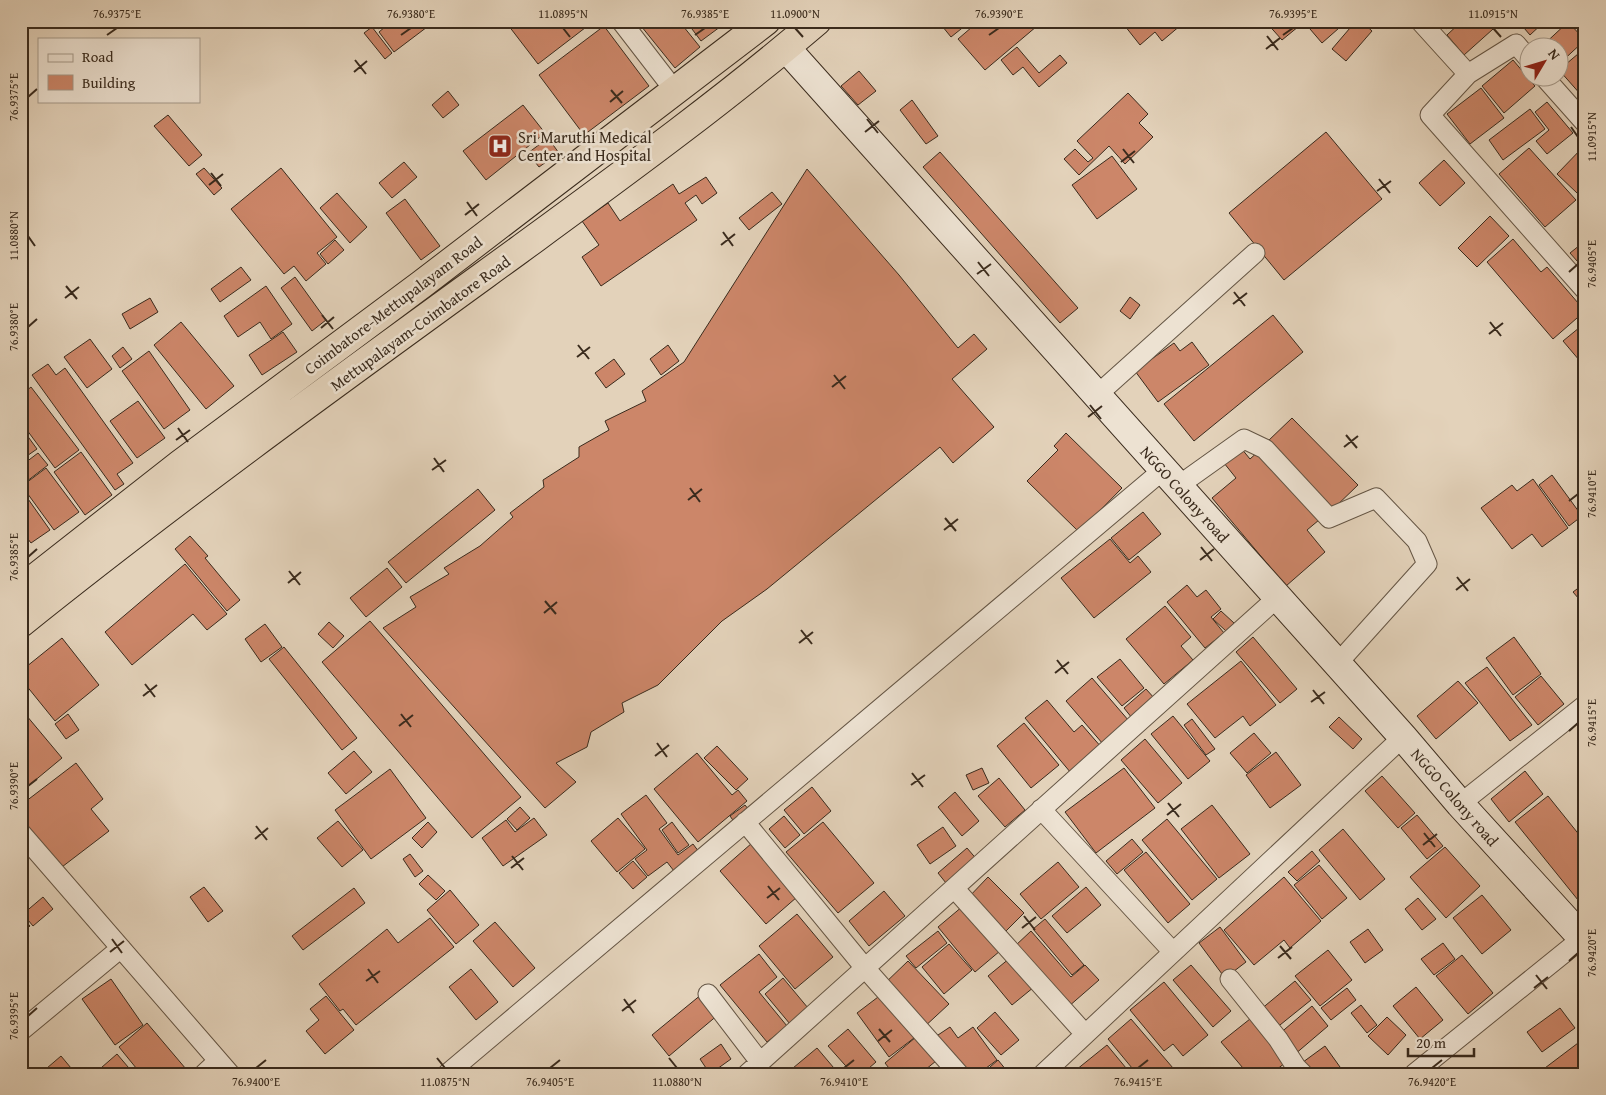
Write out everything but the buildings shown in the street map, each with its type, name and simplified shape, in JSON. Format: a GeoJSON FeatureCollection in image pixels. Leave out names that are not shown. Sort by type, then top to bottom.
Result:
{"type":"FeatureCollection","features":[{"type":"Feature","properties":{"kind":"highway","name":"Mettupalayam-Coimbatore Road"},"geometry":{"type":"LineString","coordinates":[[21,623],[121,542],[600,191],[786,48],[817,21]]}},
{"type":"Feature","properties":{"kind":"highway","name":"Coimbatore-Mettupalayam Road"},"geometry":{"type":"LineString","coordinates":[[25,579],[430,278],[765,22]]}},
{"type":"Feature","properties":{"kind":"highway"},"geometry":{"type":"LineString","coordinates":[[765,22],[786,48]]}},
{"type":"Feature","properties":{"kind":"street"},"geometry":{"type":"LineString","coordinates":[[621,21],[675,91]]}},
{"type":"Feature","properties":{"kind":"street"},"geometry":{"type":"LineString","coordinates":[[1420,21],[1468,74]]}},
{"type":"Feature","properties":{"kind":"street"},"geometry":{"type":"LineString","coordinates":[[1518,46],[1516,44],[1468,74],[1430,115],[1585,290]]}},
{"type":"Feature","properties":{"kind":"street","name":"NGGO Colony road"},"geometry":{"type":"LineString","coordinates":[[786,48],[1403,737],[1460,804],[1584,938]]}},
{"type":"Feature","properties":{"kind":"street"},"geometry":{"type":"LineString","coordinates":[[1554,88],[1585,123]]}},
{"type":"Feature","properties":{"kind":"street"},"geometry":{"type":"LineString","coordinates":[[1097,395],[1256,253]]}},
{"type":"Feature","properties":{"kind":"street"},"geometry":{"type":"LineString","coordinates":[[454,1072],[745,822],[1171,478],[1244,439],[1265,449],[1329,518],[1376,498],[1417,541],[1426,564],[1337,664]]}},
{"type":"Feature","properties":{"kind":"street"},"geometry":{"type":"LineString","coordinates":[[708,994],[753,1068],[1278,597]]}},
{"type":"Feature","properties":{"kind":"street"},"geometry":{"type":"LineString","coordinates":[[1460,804],[1585,704]]}},
{"type":"Feature","properties":{"kind":"street"},"geometry":{"type":"LineString","coordinates":[[1043,1074],[1403,737]]}},
{"type":"Feature","properties":{"kind":"street"},"geometry":{"type":"LineString","coordinates":[[1041,810],[1173,952]]}},
{"type":"Feature","properties":{"kind":"street"},"geometry":{"type":"LineString","coordinates":[[745,822],[865,968],[959,1074]]}},
{"type":"Feature","properties":{"kind":"street"},"geometry":{"type":"LineString","coordinates":[[21,832],[224,1067],[204,1074]]}},
{"type":"Feature","properties":{"kind":"street"},"geometry":{"type":"LineString","coordinates":[[954,888],[1084,1034]]}},
{"type":"Feature","properties":{"kind":"street"},"geometry":{"type":"LineString","coordinates":[[1414,1074],[1584,938]]}},
{"type":"Feature","properties":{"kind":"street"},"geometry":{"type":"LineString","coordinates":[[21,1031],[121,948]]}},
{"type":"Feature","properties":{"kind":"street"},"geometry":{"type":"LineString","coordinates":[[1230,979],[1278,1039],[1296,1067],[1303,1074]]}},
{"type":"Feature","properties":{"kind":"place","name":"Sri Maruthi Medical Center and Hospital"},"geometry":{"type":"Point","coordinates":[500,146]}}]}
